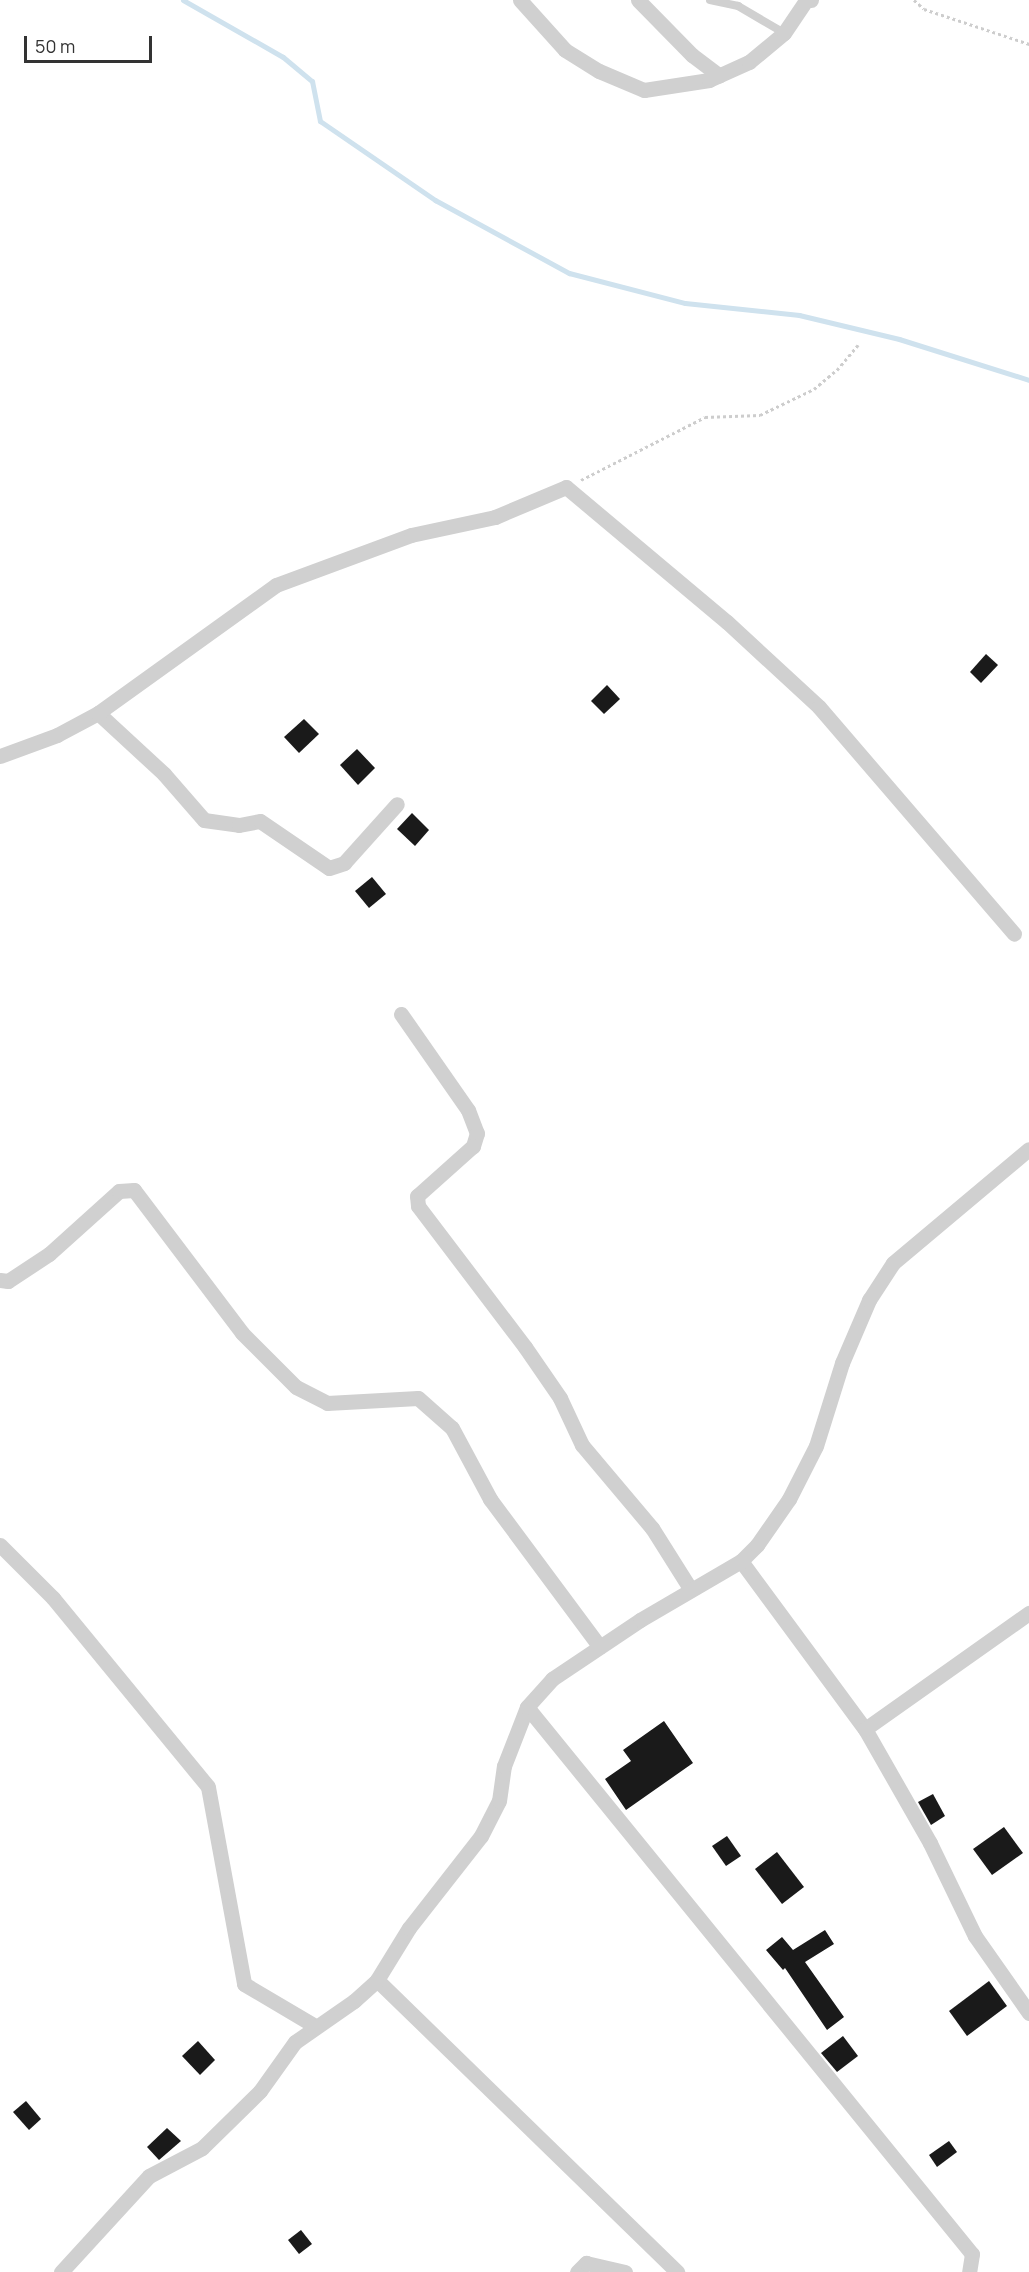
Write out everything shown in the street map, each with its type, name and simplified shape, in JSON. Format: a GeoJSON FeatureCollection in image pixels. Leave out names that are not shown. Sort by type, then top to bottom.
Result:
{"type":"FeatureCollection","features":[{"type":"Feature","properties":{"kind":"street"},"geometry":{"type":"LineString","coordinates":[[520,0],[565,50],[599,72],[644,90],[719,75],[749,62],[784,33],[806,0],[811,0]]}},
{"type":"Feature","properties":{"kind":"street"},"geometry":{"type":"LineString","coordinates":[[638,0],[692,55],[719,75]]}},
{"type":"Feature","properties":{"kind":"street"},"geometry":{"type":"LineString","coordinates":[[0,756],[57,735],[98,713],[276,585],[411,535],[495,517],[566,487],[727,622],[819,707],[1014,934]]}},
{"type":"Feature","properties":{"kind":"street"},"geometry":{"type":"LineString","coordinates":[[98,713],[164,774],[204,820],[239,825],[260,821],[328,868],[344,863],[397,804]]}},
{"type":"Feature","properties":{"kind":"street"},"geometry":{"type":"LineString","coordinates":[[401,1014],[468,1110],[477,1133],[473,1146],[417,1196],[418,1206],[525,1347],[560,1398],[582,1445],[652,1528],[691,1590]]}},
{"type":"Feature","properties":{"kind":"street"},"geometry":{"type":"LineString","coordinates":[[61,2272],[149,2176],[202,2148],[260,2091],[295,2042],[354,2001],[377,1980],[409,1928],[481,1836],[499,1801],[504,1766],[527,1707],[552,1679],[691,1590],[741,1561],[758,1545],[789,1499],[816,1446],[842,1363],[869,1300],[892,1263],[1029,1149]]}},
{"type":"Feature","properties":{"kind":"street"},"geometry":{"type":"LineString","coordinates":[[0,1280],[8,1281],[49,1254],[119,1191],[134,1190],[242,1333],[296,1387],[327,1403],[418,1398],[452,1428],[490,1499],[600,1647]]}},
{"type":"Feature","properties":{"kind":"street"},"geometry":{"type":"LineString","coordinates":[[0,1545],[53,1598],[208,1787],[244,1984],[315,2026]]}},
{"type":"Feature","properties":{"kind":"street"},"geometry":{"type":"LineString","coordinates":[[741,1561],[865,1729],[930,1843],[975,1936],[1024,1995],[1029,2013]]}},
{"type":"Feature","properties":{"kind":"street"},"geometry":{"type":"LineString","coordinates":[[865,1729],[1029,1613]]}},
{"type":"Feature","properties":{"kind":"street"},"geometry":{"type":"LineString","coordinates":[[527,1707],[972,2254],[969,2272]]}},
{"type":"Feature","properties":{"kind":"street"},"geometry":{"type":"LineString","coordinates":[[377,1980],[677,2272]]}},
{"type":"Feature","properties":{"kind":"street"},"geometry":{"type":"LineString","coordinates":[[576,2272],[586,2263],[625,2272]]}},
{"type":"Feature","properties":{"kind":"lane"},"geometry":{"type":"LineString","coordinates":[[710,0],[738,6],[784,33]]}},
{"type":"Feature","properties":{"kind":"path"},"geometry":{"type":"LineString","coordinates":[[914,0],[924,9],[952,20],[1029,44]]}},
{"type":"Feature","properties":{"kind":"path"},"geometry":{"type":"LineString","coordinates":[[566,487],[705,417],[760,415],[803,394],[837,370],[858,345]]}},
{"type":"Feature","properties":{"kind":"building"},"geometry":{"type":"Polygon","coordinates":[[[986,654],[998,665],[981,683],[970,672],[986,654]]]}},
{"type":"Feature","properties":{"kind":"building"},"geometry":{"type":"Polygon","coordinates":[[[607,685],[620,699],[604,714],[591,701],[607,685]]]}},
{"type":"Feature","properties":{"kind":"building"},"geometry":{"type":"Polygon","coordinates":[[[304,719],[319,734],[299,753],[284,737],[304,719]]]}},
{"type":"Feature","properties":{"kind":"building"},"geometry":{"type":"Polygon","coordinates":[[[357,749],[375,768],[358,785],[340,765],[357,749]]]}},
{"type":"Feature","properties":{"kind":"building"},"geometry":{"type":"Polygon","coordinates":[[[412,813],[429,830],[415,846],[397,829],[412,813]]]}},
{"type":"Feature","properties":{"kind":"building"},"geometry":{"type":"Polygon","coordinates":[[[372,877],[386,894],[369,908],[355,891],[372,877]]]}},
{"type":"Feature","properties":{"kind":"building"},"geometry":{"type":"Polygon","coordinates":[[[664,1721],[693,1763],[626,1810],[605,1779],[631,1761],[623,1750],[664,1721]]]}},
{"type":"Feature","properties":{"kind":"building"},"geometry":{"type":"Polygon","coordinates":[[[933,1794],[945,1816],[931,1825],[918,1802],[933,1794]]]}},
{"type":"Feature","properties":{"kind":"building"},"geometry":{"type":"Polygon","coordinates":[[[1004,1827],[1023,1853],[992,1875],[973,1849],[1004,1827]]]}},
{"type":"Feature","properties":{"kind":"building"},"geometry":{"type":"Polygon","coordinates":[[[727,1836],[741,1856],[726,1866],[712,1846],[727,1836]]]}},
{"type":"Feature","properties":{"kind":"building"},"geometry":{"type":"Polygon","coordinates":[[[777,1852],[804,1887],[782,1904],[755,1869],[777,1852]]]}},
{"type":"Feature","properties":{"kind":"building"},"geometry":{"type":"Polygon","coordinates":[[[825,1930],[834,1944],[805,1962],[844,2017],[827,2030],[785,1968],[783,1970],[766,1950],[782,1937],[793,1950],[825,1930]]]}},
{"type":"Feature","properties":{"kind":"building"},"geometry":{"type":"Polygon","coordinates":[[[989,1981],[1007,2006],[967,2036],[949,2011],[989,1981]]]}},
{"type":"Feature","properties":{"kind":"building"},"geometry":{"type":"Polygon","coordinates":[[[843,2036],[858,2056],[837,2072],[821,2053],[843,2036]]]}},
{"type":"Feature","properties":{"kind":"building"},"geometry":{"type":"Polygon","coordinates":[[[198,2041],[215,2060],[200,2075],[182,2056],[198,2041]]]}},
{"type":"Feature","properties":{"kind":"building"},"geometry":{"type":"Polygon","coordinates":[[[26,2101],[41,2119],[29,2130],[13,2112],[26,2101]]]}},
{"type":"Feature","properties":{"kind":"building"},"geometry":{"type":"Polygon","coordinates":[[[167,2128],[181,2141],[159,2160],[147,2147],[167,2128]]]}},
{"type":"Feature","properties":{"kind":"building"},"geometry":{"type":"Polygon","coordinates":[[[949,2141],[957,2152],[937,2167],[929,2155],[949,2141]]]}},
{"type":"Feature","properties":{"kind":"building"},"geometry":{"type":"Polygon","coordinates":[[[301,2230],[312,2244],[299,2254],[288,2240],[301,2230]]]}},
{"type":"Feature","properties":{"kind":"waterway"},"geometry":{"type":"LineString","coordinates":[[183,0],[283,57],[312,81],[320,121],[435,200],[569,273],[685,303],[799,315],[899,339],[1029,380]]}}]}
